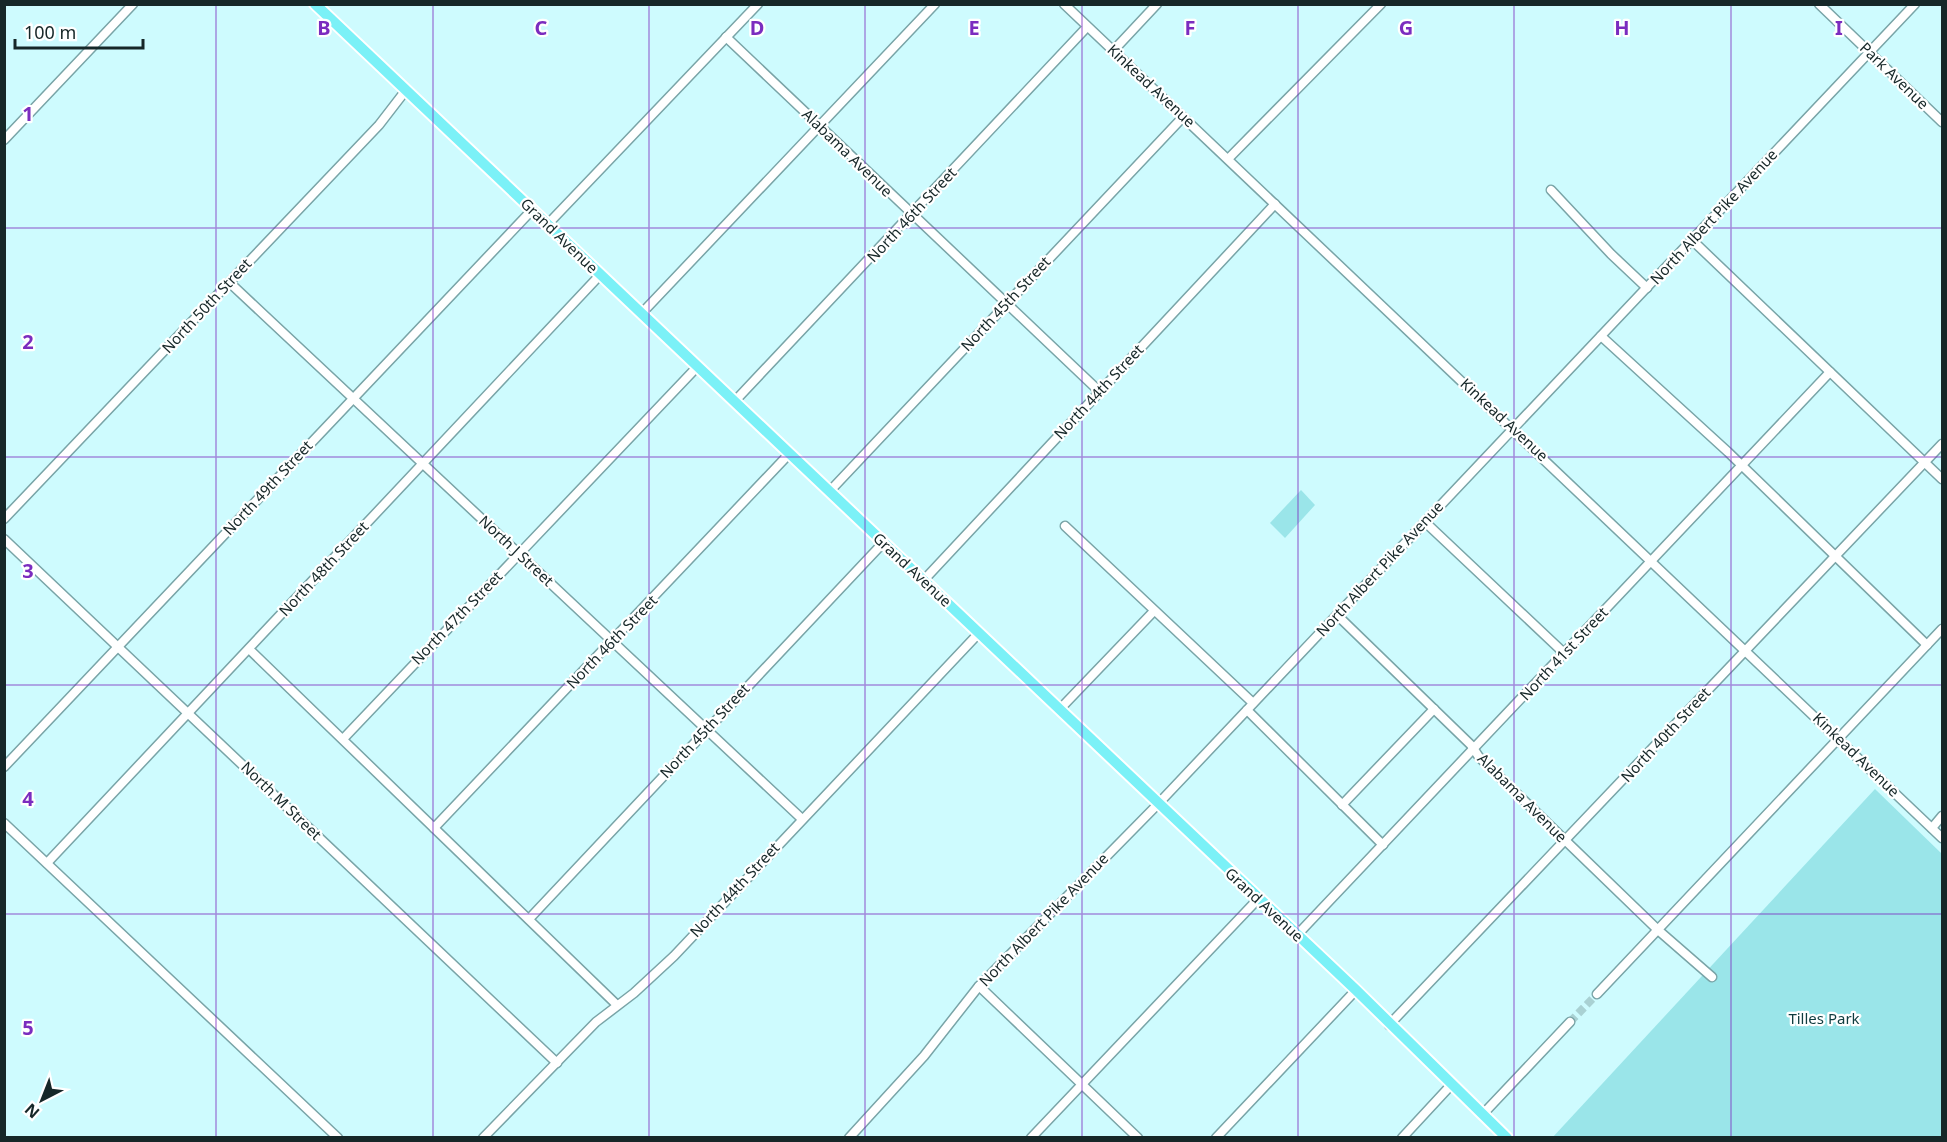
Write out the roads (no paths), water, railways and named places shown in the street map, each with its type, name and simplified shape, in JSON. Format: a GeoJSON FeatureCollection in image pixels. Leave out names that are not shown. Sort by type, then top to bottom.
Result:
{"type":"FeatureCollection","features":[{"type":"Feature","properties":{"kind":"main road","name":"Grand Avenue"},"geometry":{"type":"LineString","coordinates":[[315,4],[1257,899],[1356,990],[1389,1025],[1507,1137]]}},
{"type":"Feature","properties":{"kind":"street"},"geometry":{"type":"LineString","coordinates":[[4,140],[134,4]]}},
{"type":"Feature","properties":{"kind":"street"},"geometry":{"type":"LineString","coordinates":[[548,225],[758,4]]}},
{"type":"Feature","properties":{"kind":"street"},"geometry":{"type":"LineString","coordinates":[[641,314],[935,4]]}},
{"type":"Feature","properties":{"kind":"street","name":"Kinkead Avenue"},"geometry":{"type":"LineString","coordinates":[[1064,4],[1514,428],[1942,838]]}},
{"type":"Feature","properties":{"kind":"street"},"geometry":{"type":"LineString","coordinates":[[1113,51],[1157,4]]}},
{"type":"Feature","properties":{"kind":"street"},"geometry":{"type":"LineString","coordinates":[[1228,159],[1381,4]]}},
{"type":"Feature","properties":{"kind":"street","name":"Park Avenue"},"geometry":{"type":"LineString","coordinates":[[1819,4],[1942,123]]}},
{"type":"Feature","properties":{"kind":"street","name":"North Albert Pike Avenue"},"geometry":{"type":"LineString","coordinates":[[849,1137],[924,1056],[979,986],[1158,804],[1915,4]]}},
{"type":"Feature","properties":{"kind":"street","name":"North 46th Street"},"geometry":{"type":"LineString","coordinates":[[734,402],[1087,27]]}},
{"type":"Feature","properties":{"kind":"street","name":"Alabama Avenue"},"geometry":{"type":"LineString","coordinates":[[726,38],[1100,392]]}},
{"type":"Feature","properties":{"kind":"street","name":"North 50th Street"},"geometry":{"type":"LineString","coordinates":[[4,519],[379,125],[406,90]]}},
{"type":"Feature","properties":{"kind":"street","name":"North 45th Street"},"geometry":{"type":"LineString","coordinates":[[829,492],[1183,117]]}},
{"type":"Feature","properties":{"kind":"street"},"geometry":{"type":"LineString","coordinates":[[1551,190],[1611,254],[1647,288]]}},
{"type":"Feature","properties":{"kind":"street","name":"North 44th Street"},"geometry":{"type":"LineString","coordinates":[[923,581],[1275,204]]}},
{"type":"Feature","properties":{"kind":"street","name":"North 49th Street"},"geometry":{"type":"LineString","coordinates":[[4,767],[532,210]]}},
{"type":"Feature","properties":{"kind":"street"},"geometry":{"type":"LineString","coordinates":[[1692,240],[1942,479]]}},
{"type":"Feature","properties":{"kind":"street","name":"North 48th Street"},"geometry":{"type":"LineString","coordinates":[[47,863],[600,275]]}},
{"type":"Feature","properties":{"kind":"street","name":"North J Street"},"geometry":{"type":"LineString","coordinates":[[230,283],[802,819]]}},
{"type":"Feature","properties":{"kind":"street"},"geometry":{"type":"LineString","coordinates":[[1601,336],[1741,466],[1927,645]]}},
{"type":"Feature","properties":{"kind":"street","name":"North 47th Street"},"geometry":{"type":"LineString","coordinates":[[343,739],[697,367]]}},
{"type":"Feature","properties":{"kind":"street","name":"North 41st Street"},"geometry":{"type":"LineString","coordinates":[[1297,935],[1830,372]]}},
{"type":"Feature","properties":{"kind":"street","name":"North 40th Street"},"geometry":{"type":"LineString","coordinates":[[1389,1025],[1836,558],[1942,444]]}},
{"type":"Feature","properties":{"kind":"street","name":"North 46th Street"},"geometry":{"type":"LineString","coordinates":[[434,828],[789,454]]}},
{"type":"Feature","properties":{"kind":"street"},"geometry":{"type":"LineString","coordinates":[[1425,522],[1565,654]]}},
{"type":"Feature","properties":{"kind":"street"},"geometry":{"type":"LineString","coordinates":[[1065,526],[1154,610],[1250,706],[1342,805],[1383,845]]}},
{"type":"Feature","properties":{"kind":"street","name":"North M Street"},"geometry":{"type":"LineString","coordinates":[[4,539],[557,1063]]}},
{"type":"Feature","properties":{"kind":"street","name":"North 45th Street"},"geometry":{"type":"LineString","coordinates":[[529,919],[883,543]]}},
{"type":"Feature","properties":{"kind":"street"},"geometry":{"type":"LineString","coordinates":[[1059,710],[1154,610]]}},
{"type":"Feature","properties":{"kind":"street","name":"Alabama Avenue"},"geometry":{"type":"LineString","coordinates":[[1337,615],[1658,930],[1712,977]]}},
{"type":"Feature","properties":{"kind":"street"},"geometry":{"type":"LineString","coordinates":[[1597,994],[1942,629]]}},
{"type":"Feature","properties":{"kind":"street","name":"North 44th Street"},"geometry":{"type":"LineString","coordinates":[[483,1137],[617,1005],[634,993],[674,956],[978,634]]}},
{"type":"Feature","properties":{"kind":"street"},"geometry":{"type":"LineString","coordinates":[[249,649],[617,1005]]}},
{"type":"Feature","properties":{"kind":"street"},"geometry":{"type":"LineString","coordinates":[[1342,805],[1434,709]]}},
{"type":"Feature","properties":{"kind":"street"},"geometry":{"type":"LineString","coordinates":[[1932,828],[1942,816]]}},
{"type":"Feature","properties":{"kind":"street"},"geometry":{"type":"LineString","coordinates":[[4,823],[338,1137]]}},
{"type":"Feature","properties":{"kind":"street"},"geometry":{"type":"LineString","coordinates":[[1031,1137],[1257,899]]}},
{"type":"Feature","properties":{"kind":"street"},"geometry":{"type":"LineString","coordinates":[[979,986],[1138,1137]]}},
{"type":"Feature","properties":{"kind":"street"},"geometry":{"type":"LineString","coordinates":[[1216,1137],[1356,990]]}},
{"type":"Feature","properties":{"kind":"street"},"geometry":{"type":"LineString","coordinates":[[1483,1114],[1570,1022]]}},
{"type":"Feature","properties":{"kind":"street"},"geometry":{"type":"LineString","coordinates":[[1402,1137],[1452,1084]]}},
{"type":"Feature","properties":{"kind":"tunnel"},"geometry":{"type":"LineString","coordinates":[[1570,1022],[1597,994]]}},
{"type":"Feature","properties":{"kind":"park label","name":"Tilles Park"},"geometry":{"type":"Point","coordinates":[1824,1019]}}]}
